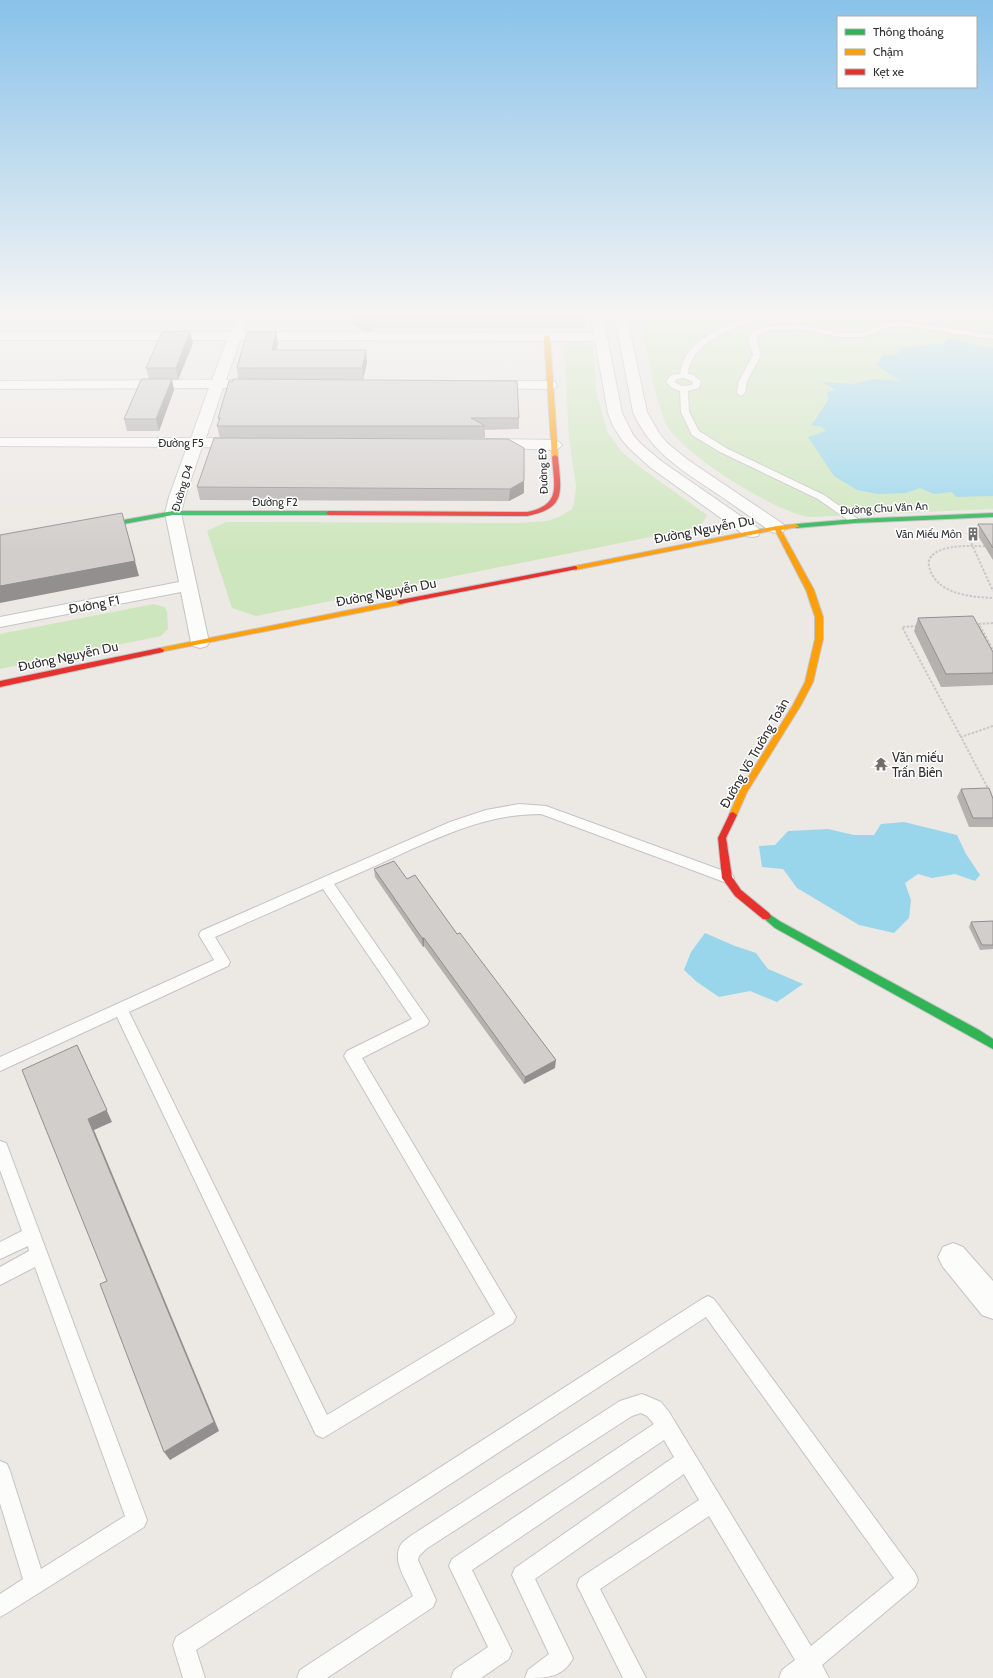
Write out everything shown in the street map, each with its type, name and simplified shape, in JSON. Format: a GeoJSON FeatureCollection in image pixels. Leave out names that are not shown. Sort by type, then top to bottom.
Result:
{"type":"FeatureCollection","features":[{"type":"Feature","properties":{"kind":"main road","name":"Đường E9"},"geometry":{"type":"LineString","coordinates":[[550,507],[555,503],[557,495],[551,395]]}},
{"type":"Feature","properties":{"kind":"main road","name":"Đường F2"},"geometry":{"type":"LineString","coordinates":[[86,529],[173,513],[527,514],[545,511],[550,507]]}},
{"type":"Feature","properties":{"kind":"main road","name":"Đường Chu Văn An"},"geometry":{"type":"LineString","coordinates":[[777,528],[855,521],[993,515]]}},
{"type":"Feature","properties":{"kind":"main road","name":"Đường Nguyễn Du"},"geometry":{"type":"LineString","coordinates":[[0,684],[200,642],[777,528]]}},
{"type":"Feature","properties":{"kind":"main road","name":"Đường Võ Trường Toản"},"geometry":{"type":"LineString","coordinates":[[777,528],[810,590],[819,617],[819,639],[809,682],[797,705],[744,792],[722,838],[723,855],[728,878],[738,893],[778,925],[993,1045]]}},
{"type":"Feature","properties":{"kind":"street","name":"Đường D4"},"geometry":{"type":"LineString","coordinates":[[200,642],[173,513],[177,497],[214,395]]}},
{"type":"Feature","properties":{"kind":"street"},"geometry":{"type":"LineString","coordinates":[[612,395],[619,425],[639,451],[752,532]]}},
{"type":"Feature","properties":{"kind":"street"},"geometry":{"type":"LineString","coordinates":[[637,395],[644,425],[675,458],[777,528]]}},
{"type":"Feature","properties":{"kind":"street","name":"Đường F5"},"geometry":{"type":"LineString","coordinates":[[0,442],[252,443]]}},
{"type":"Feature","properties":{"kind":"street"},"geometry":{"type":"LineString","coordinates":[[475,444],[554,445]]}},
{"type":"Feature","properties":{"kind":"street","name":"Đường F1"},"geometry":{"type":"LineString","coordinates":[[0,622],[188,585]]}},
{"type":"Feature","properties":{"kind":"street"},"geometry":{"type":"LineString","coordinates":[[953,1257],[993,1304]]}},
{"type":"Feature","properties":{"kind":"lane"},"geometry":{"type":"LineString","coordinates":[[684,395],[685,412],[695,433],[730,453],[821,497],[855,521]]}},
{"type":"Feature","properties":{"kind":"lane"},"geometry":{"type":"LineString","coordinates":[[0,1064],[223,962],[206,934],[455,825],[486,815],[519,809],[542,809],[728,878]]}},
{"type":"Feature","properties":{"kind":"lane"},"geometry":{"type":"LineString","coordinates":[[120,1009],[323,1428],[507,1317],[352,1056],[422,1021],[325,882]]}},
{"type":"Feature","properties":{"kind":"lane"},"geometry":{"type":"LineString","coordinates":[[0,1606],[137,1520],[32,1234],[1,1157]]}},
{"type":"Feature","properties":{"kind":"lane"},"geometry":{"type":"LineString","coordinates":[[0,1251],[32,1234]]}},
{"type":"Feature","properties":{"kind":"lane"},"geometry":{"type":"LineString","coordinates":[[0,1276],[39,1255]]}},
{"type":"Feature","properties":{"kind":"lane"},"geometry":{"type":"LineString","coordinates":[[194,1678],[184,1645],[708,1305],[908,1580],[813,1670],[790,1678]]}},
{"type":"Feature","properties":{"kind":"lane"},"geometry":{"type":"LineString","coordinates":[[308,1678],[426,1600],[408,1561],[409,1550],[419,1542],[627,1408],[642,1403],[654,1409],[666,1426],[813,1670]]}},
{"type":"Feature","properties":{"kind":"lane"},"geometry":{"type":"LineString","coordinates":[[462,1678],[501,1651],[459,1566],[666,1426]]}},
{"type":"Feature","properties":{"kind":"lane"},"geometry":{"type":"LineString","coordinates":[[536,1678],[562,1658],[522,1575],[687,1460]]}},
{"type":"Feature","properties":{"kind":"lane"},"geometry":{"type":"LineString","coordinates":[[0,1471],[35,1584]]}},
{"type":"Feature","properties":{"kind":"lane"},"geometry":{"type":"LineString","coordinates":[[635,1678],[587,1585],[712,1503]]}},
{"type":"Feature","properties":{"kind":"path"},"geometry":{"type":"LineString","coordinates":[[960,516],[993,591]]}},
{"type":"Feature","properties":{"kind":"path"},"geometry":{"type":"LineString","coordinates":[[993,546],[945,549],[935,552],[930,557],[928,564],[930,572],[942,585],[953,592],[964,596],[993,598]]}},
{"type":"Feature","properties":{"kind":"path"},"geometry":{"type":"LineString","coordinates":[[988,580],[993,580]]}},
{"type":"Feature","properties":{"kind":"path"},"geometry":{"type":"LineString","coordinates":[[972,624],[993,623]]}},
{"type":"Feature","properties":{"kind":"path"},"geometry":{"type":"LineString","coordinates":[[979,624],[993,650]]}},
{"type":"Feature","properties":{"kind":"path"},"geometry":{"type":"LineString","coordinates":[[918,626],[902,627],[993,798]]}},
{"type":"Feature","properties":{"kind":"path"},"geometry":{"type":"LineString","coordinates":[[961,737],[993,726]]}},
{"type":"Feature","properties":{"kind":"green space"},"geometry":{"type":"Polygon","coordinates":[[[567,395],[597,395],[608,433],[621,451],[641,468],[707,515],[700,527],[256,616],[232,608],[207,531],[226,522],[518,523],[547,521],[561,516],[572,509],[574,503],[576,486],[569,439],[567,395]]]}},
{"type":"Feature","properties":{"kind":"green space"},"geometry":{"type":"Polygon","coordinates":[[[993,395],[993,509],[809,517],[794,513],[753,494],[710,466],[691,451],[676,437],[666,424],[657,396],[993,395]]]}},
{"type":"Feature","properties":{"kind":"green space"},"geometry":{"type":"Polygon","coordinates":[[[154,604],[164,607],[167,611],[168,629],[161,636],[0,669],[0,634],[154,604]]]}},
{"type":"Feature","properties":{"kind":"water"},"geometry":{"type":"Polygon","coordinates":[[[827,395],[993,395],[993,496],[956,497],[952,492],[934,494],[920,488],[906,493],[878,494],[857,490],[834,476],[808,437],[826,431],[821,427],[811,425],[828,400],[827,395]]]}},
{"type":"Feature","properties":{"kind":"water"},"geometry":{"type":"Polygon","coordinates":[[[904,822],[957,835],[966,854],[980,875],[975,881],[955,874],[932,878],[918,874],[905,883],[911,900],[909,918],[894,933],[859,925],[797,888],[783,869],[762,867],[759,846],[775,845],[788,831],[828,829],[854,835],[874,835],[881,824],[904,822]]]}},
{"type":"Feature","properties":{"kind":"water"},"geometry":{"type":"Polygon","coordinates":[[[705,933],[756,953],[768,969],[803,984],[777,1002],[750,991],[719,997],[697,982],[684,970],[691,952],[705,933]]]}},
{"type":"Feature","properties":{"kind":"building"},"geometry":{"type":"Polygon","coordinates":[[[134,395],[165,395],[156,419],[124,419],[134,395]]]}},
{"type":"Feature","properties":{"kind":"building"},"geometry":{"type":"Polygon","coordinates":[[[225,395],[518,395],[519,418],[471,418],[485,426],[217,426],[220,418],[218,418],[225,395]]]}},
{"type":"Feature","properties":{"kind":"building"},"geometry":{"type":"Polygon","coordinates":[[[214,438],[508,439],[524,448],[524,481],[510,489],[197,487],[214,438]]]}},
{"type":"Feature","properties":{"kind":"building"},"geometry":{"type":"Polygon","coordinates":[[[122,513],[135,561],[0,586],[0,535],[122,513]]]}},
{"type":"Feature","properties":{"kind":"building"},"geometry":{"type":"Polygon","coordinates":[[[978,524],[993,524],[993,548],[978,524]]]}},
{"type":"Feature","properties":{"kind":"building"},"geometry":{"type":"Polygon","coordinates":[[[973,616],[993,652],[993,673],[946,674],[918,618],[973,616]]]}},
{"type":"Feature","properties":{"kind":"building"},"geometry":{"type":"Polygon","coordinates":[[[989,788],[993,799],[993,818],[973,818],[961,789],[989,788]]]}},
{"type":"Feature","properties":{"kind":"building"},"geometry":{"type":"Polygon","coordinates":[[[394,861],[407,879],[415,875],[457,934],[460,933],[556,1060],[525,1077],[424,938],[422,938],[374,869],[394,861]]]}},
{"type":"Feature","properties":{"kind":"building"},"geometry":{"type":"Polygon","coordinates":[[[993,921],[993,945],[982,945],[971,922],[993,921]]]}},
{"type":"Feature","properties":{"kind":"building"},"geometry":{"type":"Polygon","coordinates":[[[77,1045],[107,1110],[88,1119],[214,1422],[164,1452],[100,1284],[107,1281],[22,1070],[77,1045]]]}},
{"type":"Feature","properties":{"kind":"traffic: fast"},"geometry":{"type":"LineString","coordinates":[[96,527],[173,513],[329,513]]}},
{"type":"Feature","properties":{"kind":"traffic: fast"},"geometry":{"type":"LineString","coordinates":[[796,526],[855,521],[993,515]]}},
{"type":"Feature","properties":{"kind":"traffic: fast"},"geometry":{"type":"LineString","coordinates":[[766,916],[778,925],[975,1033],[993,1045]]}},
{"type":"Feature","properties":{"kind":"traffic: slow"},"geometry":{"type":"LineString","coordinates":[[551,395],[555,457]]}},
{"type":"Feature","properties":{"kind":"traffic: slow"},"geometry":{"type":"LineString","coordinates":[[575,568],[777,528],[796,526]]}},
{"type":"Feature","properties":{"kind":"traffic: slow"},"geometry":{"type":"LineString","coordinates":[[733,815],[743,792],[797,705],[809,682],[819,639],[819,617],[810,590],[777,528]]}},
{"type":"Feature","properties":{"kind":"traffic: slow"},"geometry":{"type":"LineString","coordinates":[[160,650],[400,602]]}},
{"type":"Feature","properties":{"kind":"traffic: jam"},"geometry":{"type":"LineString","coordinates":[[329,513],[527,514],[539,511],[548,507],[554,502],[557,487],[555,457]]}},
{"type":"Feature","properties":{"kind":"traffic: jam"},"geometry":{"type":"LineString","coordinates":[[400,602],[575,568]]}},
{"type":"Feature","properties":{"kind":"traffic: jam"},"geometry":{"type":"LineString","coordinates":[[0,684],[160,650]]}},
{"type":"Feature","properties":{"kind":"traffic: jam"},"geometry":{"type":"LineString","coordinates":[[733,815],[722,838],[727,878],[738,893],[766,916]]}},
{"type":"Feature","properties":{"kind":"place","name":"Văn Miếu Môn"},"geometry":{"type":"Point","coordinates":[973,534]}},
{"type":"Feature","properties":{"kind":"place","name":"Văn miếu Trấn Biên"},"geometry":{"type":"Point","coordinates":[881,764]}}]}
